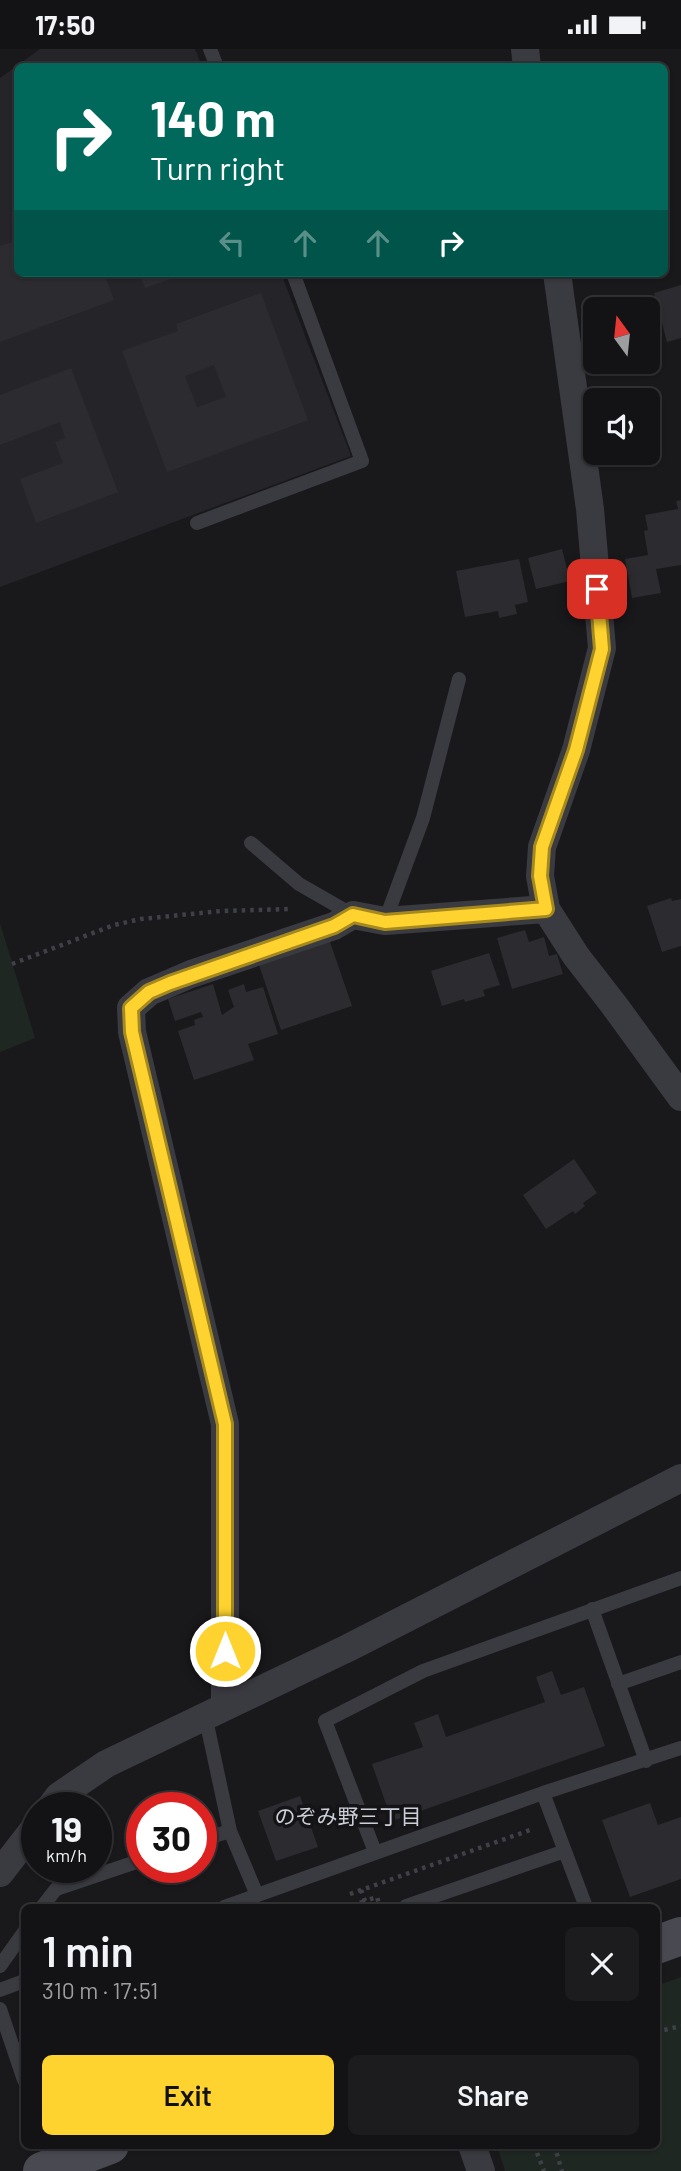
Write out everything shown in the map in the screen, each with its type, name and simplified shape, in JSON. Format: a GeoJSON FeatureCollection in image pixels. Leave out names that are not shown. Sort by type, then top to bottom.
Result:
{"type":"FeatureCollection","features":[{"type":"Feature","properties":{"kind":"street"},"geometry":{"type":"LineString","coordinates":[[557,277],[590,509],[602,649],[576,750],[542,847],[540,876],[546,909],[576,956],[681,1097]]}},
{"type":"Feature","properties":{"kind":"street"},"geometry":{"type":"LineString","coordinates":[[215,1710],[225,1424],[132,1032],[131,1008],[149,992],[170,983],[334,926],[353,915],[385,922],[546,909]]}},
{"type":"Feature","properties":{"kind":"street"},"geometry":{"type":"LineString","coordinates":[[65,1792],[106,1764],[348,1647],[681,1478]]}},
{"type":"Feature","properties":{"kind":"street"},"geometry":{"type":"LineString","coordinates":[[0,1873],[21,1846]]}},
{"type":"Feature","properties":{"kind":"street"},"geometry":{"type":"LineString","coordinates":[[660,1944],[681,1936]]}},
{"type":"Feature","properties":{"kind":"street"},"geometry":{"type":"LineString","coordinates":[[42,2171],[100,2149]]}},
{"type":"Feature","properties":{"kind":"street"},"geometry":{"type":"LineString","coordinates":[[473,2149],[481,2171]]}},
{"type":"Feature","properties":{"kind":"lane"},"geometry":{"type":"LineString","coordinates":[[197,523],[362,461],[294,277]]}},
{"type":"Feature","properties":{"kind":"lane"},"geometry":{"type":"LineString","coordinates":[[385,922],[423,818],[459,678]]}},
{"type":"Feature","properties":{"kind":"lane"},"geometry":{"type":"LineString","coordinates":[[251,843],[299,884],[353,915]]}},
{"type":"Feature","properties":{"kind":"lane"},"geometry":{"type":"LineString","coordinates":[[375,1852],[325,1721],[424,1671],[681,1578]]}},
{"type":"Feature","properties":{"kind":"lane"},"geometry":{"type":"LineString","coordinates":[[592,1609],[646,1761]]}},
{"type":"Feature","properties":{"kind":"lane"},"geometry":{"type":"LineString","coordinates":[[618,1684],[681,1662]]}},
{"type":"Feature","properties":{"kind":"lane"},"geometry":{"type":"LineString","coordinates":[[215,1710],[230,1831],[257,1895]]}},
{"type":"Feature","properties":{"kind":"lane"},"geometry":{"type":"LineString","coordinates":[[232,1904],[543,1793],[681,1748]]}},
{"type":"Feature","properties":{"kind":"lane"},"geometry":{"type":"LineString","coordinates":[[543,1793],[585,1904]]}},
{"type":"Feature","properties":{"kind":"lane"},"geometry":{"type":"LineString","coordinates":[[217,1835],[230,1831]]}},
{"type":"Feature","properties":{"kind":"lane"},"geometry":{"type":"LineString","coordinates":[[412,1904],[565,1851]]}},
{"type":"Feature","properties":{"kind":"lane"},"geometry":{"type":"LineString","coordinates":[[44,1904],[55,1889],[126,1865]]}},
{"type":"Feature","properties":{"kind":"lane"},"geometry":{"type":"LineString","coordinates":[[0,1966],[21,1936]]}},
{"type":"Feature","properties":{"kind":"lane"},"geometry":{"type":"LineString","coordinates":[[0,1990],[21,1982]]}},
{"type":"Feature","properties":{"kind":"lane"},"geometry":{"type":"LineString","coordinates":[[0,2009],[21,2071]]}},
{"type":"Feature","properties":{"kind":"path"},"geometry":{"type":"LineString","coordinates":[[12,964],[114,925],[141,919],[221,911],[292,909]]}},
{"type":"Feature","properties":{"kind":"path"},"geometry":{"type":"LineString","coordinates":[[361,1890],[365,1901]]}},
{"type":"Feature","properties":{"kind":"path"},"geometry":{"type":"LineString","coordinates":[[357,1904],[377,1897],[379,1904]]}},
{"type":"Feature","properties":{"kind":"path"},"geometry":{"type":"LineString","coordinates":[[660,2031],[681,2026]]}},
{"type":"Feature","properties":{"kind":"path"},"geometry":{"type":"LineString","coordinates":[[536,2149],[544,2171]]}},
{"type":"Feature","properties":{"kind":"path"},"geometry":{"type":"LineString","coordinates":[[557,2149],[562,2171]]}},
{"type":"Feature","properties":{"kind":"shaded area"},"geometry":{"type":"Polygon","coordinates":[[[40,49],[195,49],[201,63],[21,63],[40,49]]]}},
{"type":"Feature","properties":{"kind":"shaded area"},"geometry":{"type":"Polygon","coordinates":[[[14,68],[14,277],[283,277],[351,456],[0,587],[0,78],[14,68]]]}},
{"type":"Feature","properties":{"kind":"shaded area"},"geometry":{"type":"Polygon","coordinates":[[[0,923],[35,1038],[0,1052],[0,923]]]}},
{"type":"Feature","properties":{"kind":"shaded area"},"geometry":{"type":"Polygon","coordinates":[[[681,1977],[681,2171],[505,2171],[498,2149],[660,2149],[660,1985],[681,1977]]]}},
{"type":"Feature","properties":{"kind":"building"},"geometry":{"type":"Polygon","coordinates":[[[14,241],[14,277],[105,277],[114,300],[0,342],[0,246],[14,241]]]}},
{"type":"Feature","properties":{"kind":"building"},"geometry":{"type":"Polygon","coordinates":[[[141,277],[176,277],[145,288],[141,277]]]}},
{"type":"Feature","properties":{"kind":"building"},"geometry":{"type":"Polygon","coordinates":[[[681,285],[681,338],[667,342],[660,316],[660,297],[655,297],[654,293],[681,285]]]}},
{"type":"Feature","properties":{"kind":"building"},"geometry":{"type":"Polygon","coordinates":[[[261,293],[308,420],[167,472],[122,351],[178,331],[176,324],[261,293]],[[214,365],[185,376],[197,407],[226,397],[214,365]]]}},
{"type":"Feature","properties":{"kind":"building"},"geometry":{"type":"Polygon","coordinates":[[[71,368],[118,492],[36,523],[20,479],[63,463],[55,442],[65,438],[60,422],[0,445],[0,395],[71,368]]]}},
{"type":"Feature","properties":{"kind":"building"},"geometry":{"type":"Polygon","coordinates":[[[681,500],[681,565],[656,569],[661,593],[632,598],[625,559],[648,555],[644,531],[648,530],[645,515],[678,509],[676,501],[681,500]]]}},
{"type":"Feature","properties":{"kind":"building"},"geometry":{"type":"Polygon","coordinates":[[[562,549],[570,581],[536,589],[528,558],[562,549]]]}},
{"type":"Feature","properties":{"kind":"building"},"geometry":{"type":"Polygon","coordinates":[[[519,559],[528,602],[515,605],[517,614],[499,618],[498,611],[465,617],[456,571],[519,559]]]}},
{"type":"Feature","properties":{"kind":"building"},"geometry":{"type":"Polygon","coordinates":[[[671,898],[672,901],[681,899],[681,946],[662,952],[647,906],[671,898]]]}},
{"type":"Feature","properties":{"kind":"building"},"geometry":{"type":"Polygon","coordinates":[[[525,930],[529,942],[544,937],[549,956],[557,954],[563,974],[512,989],[497,938],[525,930]]]}},
{"type":"Feature","properties":{"kind":"building"},"geometry":{"type":"Polygon","coordinates":[[[328,936],[352,1006],[281,1030],[257,959],[328,936]]]}},
{"type":"Feature","properties":{"kind":"building"},"geometry":{"type":"Polygon","coordinates":[[[489,953],[500,985],[483,990],[485,996],[442,1006],[431,971],[489,953]]]}},
{"type":"Feature","properties":{"kind":"building"},"geometry":{"type":"Polygon","coordinates":[[[213,984],[222,1015],[234,1007],[228,990],[244,984],[246,992],[263,987],[278,1034],[248,1044],[254,1060],[194,1080],[178,1031],[195,1025],[194,1020],[203,1017],[201,1012],[175,1021],[168,999],[213,984]]]}},
{"type":"Feature","properties":{"kind":"building"},"geometry":{"type":"Polygon","coordinates":[[[574,1159],[597,1193],[583,1203],[585,1206],[575,1214],[573,1211],[546,1229],[523,1195],[574,1159]]]}},
{"type":"Feature","properties":{"kind":"building"},"geometry":{"type":"Polygon","coordinates":[[[552,1671],[561,1695],[584,1687],[605,1746],[392,1821],[372,1764],[423,1747],[414,1723],[438,1714],[446,1737],[545,1702],[536,1677],[552,1671]]]}},
{"type":"Feature","properties":{"kind":"building"},"geometry":{"type":"Polygon","coordinates":[[[300,1796],[318,1847],[276,1861],[258,1811],[300,1796]]]}},
{"type":"Feature","properties":{"kind":"building"},"geometry":{"type":"Polygon","coordinates":[[[650,1803],[658,1825],[681,1817],[681,1879],[630,1897],[602,1820],[650,1803]]]}},
{"type":"Feature","properties":{"kind":"district","name":"のぞみ野三丁目"},"geometry":{"type":"Point","coordinates":[348,1815]}},
{"type":"Feature","properties":{"kind":"route"},"geometry":{"type":"LineString","coordinates":[[225,1651],[225,1424],[132,1032],[131,1008],[149,992],[191,974],[334,926],[353,915],[385,922],[546,909],[540,876],[542,847],[576,750],[602,649],[597,589]]}}]}
